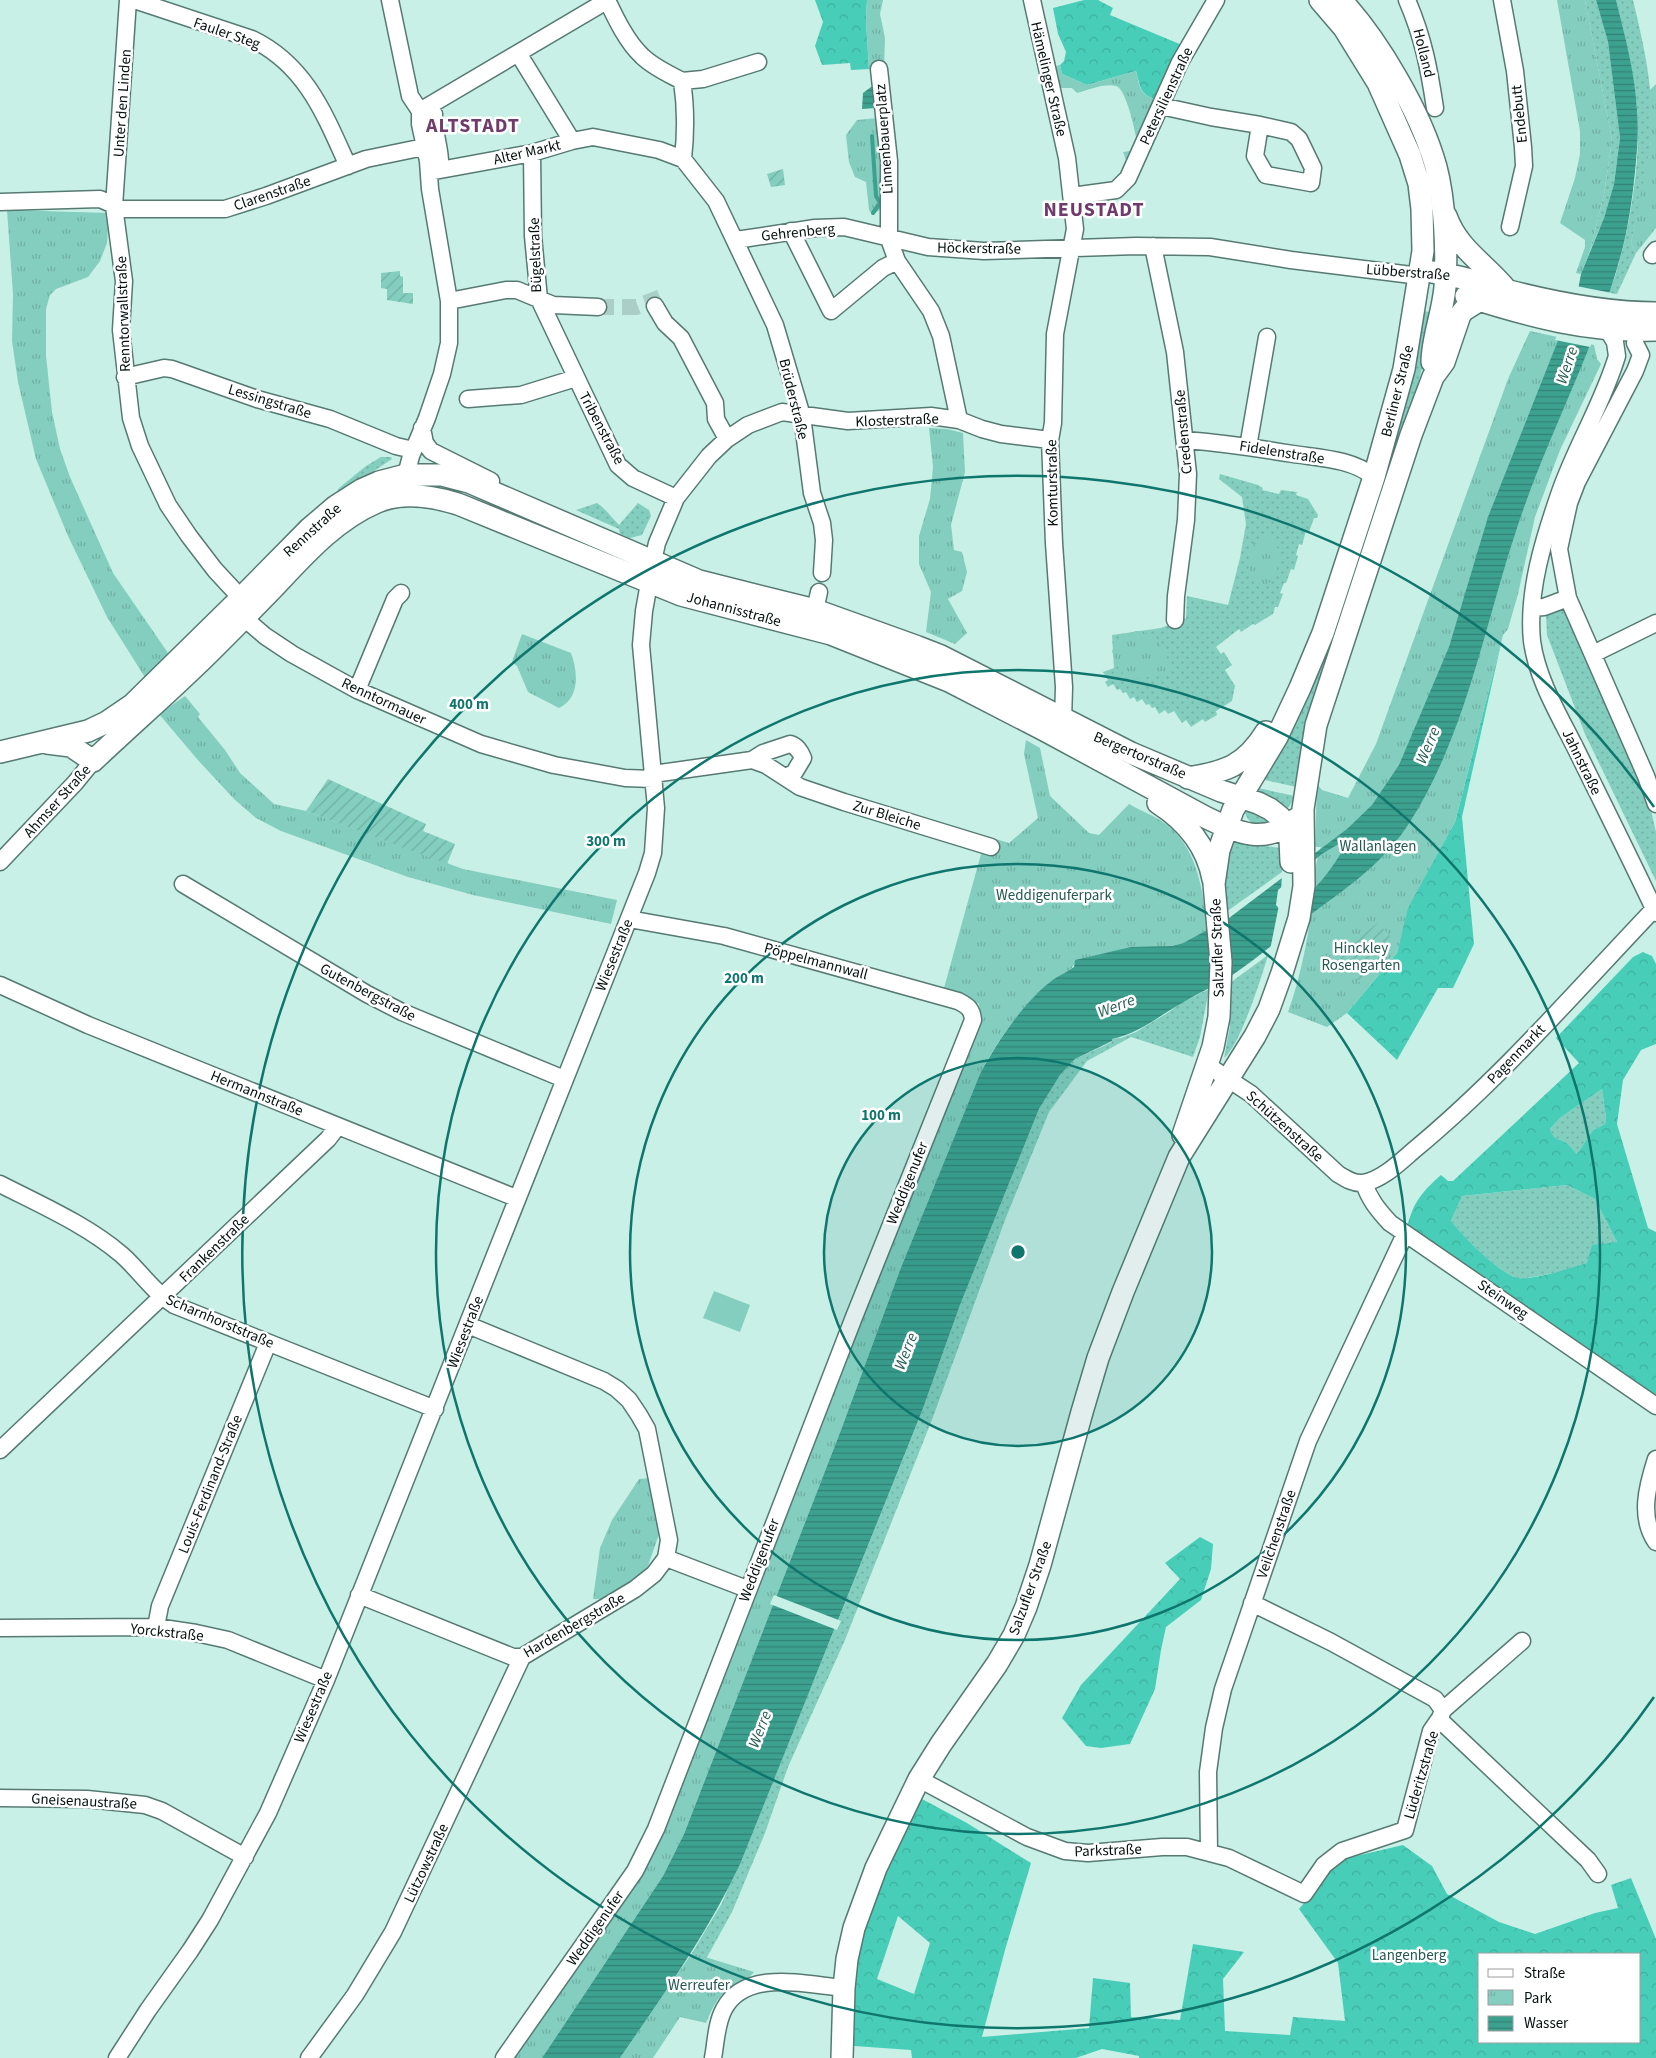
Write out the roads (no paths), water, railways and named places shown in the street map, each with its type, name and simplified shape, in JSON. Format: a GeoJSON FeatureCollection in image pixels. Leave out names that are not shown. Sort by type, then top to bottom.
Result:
{"type":"FeatureCollection","features":[{"type":"Feature","properties":{"kind":"main road","name":"Berliner Straße"},"geometry":{"type":"LineString","coordinates":[[1245,789],[1276,737],[1323,634],[1374,477],[1404,369],[1420,276],[1424,240],[1419,184],[1410,155],[1378,84],[1344,28],[1320,0]]}},
{"type":"Feature","properties":{"kind":"main road","name":"Berliner Straße"},"geometry":{"type":"LineString","coordinates":[[1341,0],[1367,33],[1396,78],[1417,118],[1436,168],[1442,204],[1445,281],[1441,319],[1431,360],[1433,377]]}},
{"type":"Feature","properties":{"kind":"main road"},"geometry":{"type":"LineString","coordinates":[[1442,204],[1451,230],[1475,260],[1494,275],[1507,291]]}},
{"type":"Feature","properties":{"kind":"main road","name":"Lübberstraße"},"geometry":{"type":"LineString","coordinates":[[1420,276],[1429,272],[1445,281],[1456,275],[1507,291],[1561,302],[1624,325]]}},
{"type":"Feature","properties":{"kind":"main road"},"geometry":{"type":"LineString","coordinates":[[1445,281],[1480,300],[1552,321],[1624,325],[1656,330]]}},
{"type":"Feature","properties":{"kind":"main road","name":"Berliner Straße"},"geometry":{"type":"LineString","coordinates":[[1298,848],[1316,725],[1411,434],[1433,377],[1444,362],[1460,315],[1464,310],[1480,300]]}},
{"type":"Feature","properties":{"kind":"main road"},"geometry":{"type":"LineString","coordinates":[[1624,325],[1656,313]]}},
{"type":"Feature","properties":{"kind":"main road"},"geometry":{"type":"LineString","coordinates":[[401,496],[406,475]]}},
{"type":"Feature","properties":{"kind":"main road","name":"Rennstraße"},"geometry":{"type":"LineString","coordinates":[[93,762],[130,726],[167,695],[309,529],[336,506],[361,490],[379,482],[406,475]]}},
{"type":"Feature","properties":{"kind":"main road","name":"Johannisstraße"},"geometry":{"type":"LineString","coordinates":[[406,475],[442,475],[470,482],[699,581],[817,601],[864,626],[941,656],[1062,729]]}},
{"type":"Feature","properties":{"kind":"main road"},"geometry":{"type":"LineString","coordinates":[[1374,477],[1379,482],[1382,490],[1374,518],[1379,532]]}},
{"type":"Feature","properties":{"kind":"main road","name":"Rennstraße"},"geometry":{"type":"LineString","coordinates":[[132,705],[342,523],[378,502],[401,496]]}},
{"type":"Feature","properties":{"kind":"main road","name":"Johannisstraße"},"geometry":{"type":"LineString","coordinates":[[401,496],[436,498],[458,504],[681,595],[831,634],[889,656],[1062,729]]}},
{"type":"Feature","properties":{"kind":"main road","name":"Bergertorstraße"},"geometry":{"type":"LineString","coordinates":[[1062,729],[1188,778],[1222,771],[1237,764],[1259,744],[1289,694],[1300,688]]}},
{"type":"Feature","properties":{"kind":"main road"},"geometry":{"type":"LineString","coordinates":[[0,752],[96,728],[132,705]]}},
{"type":"Feature","properties":{"kind":"main road"},"geometry":{"type":"LineString","coordinates":[[42,743],[59,743],[70,746],[93,762],[132,705]]}},
{"type":"Feature","properties":{"kind":"main road","name":"Bergertorstraße"},"geometry":{"type":"LineString","coordinates":[[1062,729],[1120,771],[1227,827],[1247,834],[1263,836],[1273,834],[1296,819],[1303,809]]}},
{"type":"Feature","properties":{"kind":"main road","name":"Bergertorstraße"},"geometry":{"type":"LineString","coordinates":[[1120,771],[1126,779],[1182,822],[1194,836],[1211,867],[1214,884]]}},
{"type":"Feature","properties":{"kind":"main road"},"geometry":{"type":"LineString","coordinates":[[1188,778],[1245,789],[1280,817],[1286,827]]}},
{"type":"Feature","properties":{"kind":"main road","name":"Salzufler Straße"},"geometry":{"type":"LineString","coordinates":[[1179,1157],[1183,1131],[1214,1047],[1221,962],[1214,884],[1220,850],[1227,827],[1245,789]]}},
{"type":"Feature","properties":{"kind":"main road","name":"Salzufler Straße"},"geometry":{"type":"LineString","coordinates":[[842,2058],[844,1988],[847,1959],[865,1896],[876,1868],[919,1779],[997,1664],[1014,1635],[1026,1607],[1047,1543],[1098,1358],[1123,1292],[1179,1157],[1245,1052],[1269,1009],[1299,918],[1304,886],[1298,848],[1290,839],[1286,827]]}},
{"type":"Feature","properties":{"kind":"main road","name":"Salzufler Straße"},"geometry":{"type":"LineString","coordinates":[[1245,1052],[1245,1030],[1258,1005],[1271,965],[1298,848]]}},
{"type":"Feature","properties":{"kind":"street","name":"Unter den Linden"},"geometry":{"type":"LineString","coordinates":[[114,206],[128,0]]}},
{"type":"Feature","properties":{"kind":"street","name":"Fauler Steg"},"geometry":{"type":"LineString","coordinates":[[134,0],[252,39],[266,46],[282,58],[302,79],[321,106],[348,166]]}},
{"type":"Feature","properties":{"kind":"street"},"geometry":{"type":"LineString","coordinates":[[390,0],[424,147],[435,171]]}},
{"type":"Feature","properties":{"kind":"street"},"geometry":{"type":"LineString","coordinates":[[416,106],[518,53],[607,0],[628,38],[643,57],[662,70],[682,80],[702,79],[758,62]]}},
{"type":"Feature","properties":{"kind":"street","name":"Hämelinger Straße"},"geometry":{"type":"LineString","coordinates":[[1032,0],[1067,158],[1072,196]]}},
{"type":"Feature","properties":{"kind":"street","name":"Petersilienstraße"},"geometry":{"type":"LineString","coordinates":[[1072,196],[1116,190],[1128,178],[1180,62],[1216,0]]}},
{"type":"Feature","properties":{"kind":"street","name":"Holland"},"geometry":{"type":"LineString","coordinates":[[1407,0],[1428,58],[1435,108]]}},
{"type":"Feature","properties":{"kind":"street","name":"Endebutt"},"geometry":{"type":"LineString","coordinates":[[1502,0],[1515,71],[1523,147],[1522,175],[1510,227]]}},
{"type":"Feature","properties":{"kind":"street","name":"Alter Markt"},"geometry":{"type":"LineString","coordinates":[[435,171],[532,153],[572,141],[518,53]]}},
{"type":"Feature","properties":{"kind":"street","name":"Linnenbauerplatz"},"geometry":{"type":"LineString","coordinates":[[879,69],[888,161],[889,238],[897,261],[931,311],[941,336],[959,420]]}},
{"type":"Feature","properties":{"kind":"street"},"geometry":{"type":"LineString","coordinates":[[682,80],[686,136],[683,159]]}},
{"type":"Feature","properties":{"kind":"street"},"geometry":{"type":"LineString","coordinates":[[406,475],[413,450],[442,374],[449,343],[449,301],[431,193],[435,171],[441,158],[434,114],[416,106]]}},
{"type":"Feature","properties":{"kind":"street"},"geometry":{"type":"LineString","coordinates":[[1161,106],[1211,118],[1260,125]]}},
{"type":"Feature","properties":{"kind":"street"},"geometry":{"type":"LineString","coordinates":[[572,141],[600,139],[659,150],[683,159],[716,201],[736,240]]}},
{"type":"Feature","properties":{"kind":"street","name":"Clarenstraße"},"geometry":{"type":"LineString","coordinates":[[0,202],[100,199],[123,208],[225,209],[256,200],[366,159],[424,147]]}},
{"type":"Feature","properties":{"kind":"street","name":"Bügelstraße"},"geometry":{"type":"LineString","coordinates":[[449,301],[506,290],[517,290],[539,299],[533,236],[532,153]]}},
{"type":"Feature","properties":{"kind":"street","name":"Komturstraße"},"geometry":{"type":"LineString","coordinates":[[1062,729],[1064,687],[1054,543],[1050,440],[1053,423],[1055,334],[1075,228],[1072,196]]}},
{"type":"Feature","properties":{"kind":"street","name":"Renntorwallstraße"},"geometry":{"type":"LineString","coordinates":[[114,206],[124,281],[121,330],[131,418],[140,446],[168,504],[189,536],[243,608]]}},
{"type":"Feature","properties":{"kind":"street","name":"Gehrenberg"},"geometry":{"type":"LineString","coordinates":[[736,240],[815,228],[844,227],[889,238]]}},
{"type":"Feature","properties":{"kind":"street"},"geometry":{"type":"LineString","coordinates":[[791,231],[832,311],[883,268],[897,261]]}},
{"type":"Feature","properties":{"kind":"street","name":"Höckerstraße"},"geometry":{"type":"LineString","coordinates":[[889,238],[928,246],[984,251],[1153,246]]}},
{"type":"Feature","properties":{"kind":"street","name":"Brüderstraße"},"geometry":{"type":"LineString","coordinates":[[736,240],[739,263],[775,325],[802,416],[812,493],[822,523],[824,540],[822,572]]}},
{"type":"Feature","properties":{"kind":"street","name":"Lübberstraße"},"geometry":{"type":"LineString","coordinates":[[1153,246],[1210,246],[1291,260],[1420,276]]}},
{"type":"Feature","properties":{"kind":"street","name":"Credenstraße"},"geometry":{"type":"LineString","coordinates":[[1153,246],[1175,352],[1188,474],[1186,520],[1176,596],[1175,620]]}},
{"type":"Feature","properties":{"kind":"street"},"geometry":{"type":"LineString","coordinates":[[539,299],[553,305],[598,306]]}},
{"type":"Feature","properties":{"kind":"street","name":"Tribenstraße"},"geometry":{"type":"LineString","coordinates":[[539,299],[618,465],[633,478],[676,498]]}},
{"type":"Feature","properties":{"kind":"street"},"geometry":{"type":"LineString","coordinates":[[655,306],[665,323],[682,338],[715,403],[716,419],[726,439]]}},
{"type":"Feature","properties":{"kind":"street"},"geometry":{"type":"LineString","coordinates":[[1624,325],[1641,355],[1635,371],[1580,475],[1564,523],[1559,550],[1568,598],[1646,776],[1656,804]]}},
{"type":"Feature","properties":{"kind":"street","name":"Jahnstraße"},"geometry":{"type":"LineString","coordinates":[[1624,325],[1615,342],[1617,356],[1595,412],[1560,491],[1538,566],[1531,624],[1534,650],[1550,697],[1655,911]]}},
{"type":"Feature","properties":{"kind":"street","name":"Jahnstraße"},"geometry":{"type":"LineString","coordinates":[[1595,412],[1616,379],[1624,325]]}},
{"type":"Feature","properties":{"kind":"street"},"geometry":{"type":"LineString","coordinates":[[1248,447],[1267,338]]}},
{"type":"Feature","properties":{"kind":"street","name":"Lessingstraße"},"geometry":{"type":"LineString","coordinates":[[125,377],[164,368],[172,369],[257,399],[330,419],[396,446],[413,450]]}},
{"type":"Feature","properties":{"kind":"street"},"geometry":{"type":"LineString","coordinates":[[468,399],[521,395],[576,378]]}},
{"type":"Feature","properties":{"kind":"street","name":"Klosterstraße"},"geometry":{"type":"LineString","coordinates":[[676,498],[695,472],[726,439],[748,425],[782,412],[848,421],[931,416],[959,420],[1001,434],[1050,440]]}},
{"type":"Feature","properties":{"kind":"street","name":"Johannisstraße"},"geometry":{"type":"LineString","coordinates":[[422,428],[425,443],[431,451],[489,480],[508,498]]}},
{"type":"Feature","properties":{"kind":"street","name":"Fidelenstraße"},"geometry":{"type":"LineString","coordinates":[[1185,440],[1248,447],[1351,464],[1374,477]]}},
{"type":"Feature","properties":{"kind":"street"},"geometry":{"type":"LineString","coordinates":[[653,561],[657,543],[676,498]]}},
{"type":"Feature","properties":{"kind":"street","name":"Wiesestraße"},"geometry":{"type":"LineString","coordinates":[[117,2058],[195,1943],[268,1813],[326,1680],[435,1409],[516,1198],[629,919],[652,853],[656,808],[641,645],[648,582],[653,561]]}},
{"type":"Feature","properties":{"kind":"street"},"geometry":{"type":"LineString","coordinates":[[357,690],[395,599],[401,593]]}},
{"type":"Feature","properties":{"kind":"street"},"geometry":{"type":"LineString","coordinates":[[1532,608],[1544,607],[1568,598]]}},
{"type":"Feature","properties":{"kind":"street","name":"Renntormauer"},"geometry":{"type":"LineString","coordinates":[[243,608],[265,636],[292,654],[357,690],[481,744],[554,765],[625,778],[653,776]]}},
{"type":"Feature","properties":{"kind":"street"},"geometry":{"type":"LineString","coordinates":[[1593,654],[1656,623]]}},
{"type":"Feature","properties":{"kind":"street"},"geometry":{"type":"LineString","coordinates":[[653,776],[752,760],[785,744],[795,746],[801,752],[803,758],[794,773],[786,777]]}},
{"type":"Feature","properties":{"kind":"street","name":"Zur Bleiche"},"geometry":{"type":"LineString","coordinates":[[752,760],[800,786],[844,802],[991,846]]}},
{"type":"Feature","properties":{"kind":"street","name":"Ahmser Straße"},"geometry":{"type":"LineString","coordinates":[[0,862],[93,762]]}},
{"type":"Feature","properties":{"kind":"street","name":"Gutenbergstraße"},"geometry":{"type":"LineString","coordinates":[[183,884],[367,994],[402,1012],[564,1079]]}},
{"type":"Feature","properties":{"kind":"street","name":"Pagenmarkt"},"geometry":{"type":"LineString","coordinates":[[1364,1183],[1396,1165],[1474,1096],[1655,911]]}},
{"type":"Feature","properties":{"kind":"street","name":"Pöppelmannwall"},"geometry":{"type":"LineString","coordinates":[[629,919],[724,936],[958,1001],[968,1006],[972,1012],[973,1020],[966,1036]]}},
{"type":"Feature","properties":{"kind":"street","name":"Hermannstraße"},"geometry":{"type":"LineString","coordinates":[[0,985],[88,1025],[516,1198]]}},
{"type":"Feature","properties":{"kind":"street","name":"Weddigenufer"},"geometry":{"type":"LineString","coordinates":[[504,2058],[635,1871],[656,1829],[747,1589],[966,1036]]}},
{"type":"Feature","properties":{"kind":"street","name":"Schützenstraße"},"geometry":{"type":"LineString","coordinates":[[1208,1065],[1251,1094],[1338,1174],[1355,1182],[1364,1183]]}},
{"type":"Feature","properties":{"kind":"street","name":"Frankenstraße"},"geometry":{"type":"LineString","coordinates":[[0,1450],[328,1139],[338,1126]]}},
{"type":"Feature","properties":{"kind":"street","name":"Steinweg"},"geometry":{"type":"LineString","coordinates":[[1364,1183],[1376,1209],[1405,1234],[1504,1299],[1656,1406]]}},
{"type":"Feature","properties":{"kind":"street","name":"Scharnhorststraße"},"geometry":{"type":"LineString","coordinates":[[0,1184],[83,1228],[103,1241],[122,1255],[162,1298],[174,1305],[435,1409]]}},
{"type":"Feature","properties":{"kind":"street","name":"Veilchenstraße"},"geometry":{"type":"LineString","coordinates":[[1209,1852],[1208,1772],[1214,1728],[1223,1690],[1308,1441],[1405,1234]]}},
{"type":"Feature","properties":{"kind":"street"},"geometry":{"type":"LineString","coordinates":[[468,1325],[604,1381],[629,1400],[647,1429],[669,1540],[666,1558],[747,1589]]}},
{"type":"Feature","properties":{"kind":"street","name":"Louis-Ferdinand-Straße"},"geometry":{"type":"LineString","coordinates":[[156,1627],[160,1606],[268,1343]]}},
{"type":"Feature","properties":{"kind":"street"},"geometry":{"type":"LineString","coordinates":[[1656,1459],[1646,1501],[1648,1528],[1656,1542]]}},
{"type":"Feature","properties":{"kind":"street","name":"Hardenbergstraße"},"geometry":{"type":"LineString","coordinates":[[359,1595],[513,1657],[522,1657],[635,1588],[654,1574],[666,1558]]}},
{"type":"Feature","properties":{"kind":"street","name":"Lüderitzstraße"},"geometry":{"type":"LineString","coordinates":[[1252,1603],[1331,1642],[1435,1699],[1442,1714],[1588,1860],[1598,1874]]}},
{"type":"Feature","properties":{"kind":"street","name":"Yorckstraße"},"geometry":{"type":"LineString","coordinates":[[0,1628],[156,1627],[196,1633],[228,1640],[326,1680]]}},
{"type":"Feature","properties":{"kind":"street","name":"Lüderitzstraße"},"geometry":{"type":"LineString","coordinates":[[1304,1894],[1324,1865],[1342,1851],[1405,1830],[1431,1731],[1442,1714],[1522,1641]]}},
{"type":"Feature","properties":{"kind":"street","name":"Lützowstraße"},"geometry":{"type":"LineString","coordinates":[[309,2058],[355,1995],[393,1932],[522,1657]]}},
{"type":"Feature","properties":{"kind":"street","name":"Parkstraße"},"geometry":{"type":"LineString","coordinates":[[919,1779],[1027,1837],[1065,1851],[1088,1853],[1162,1847],[1187,1847],[1229,1858],[1304,1894]]}},
{"type":"Feature","properties":{"kind":"street","name":"Gneisenaustraße"},"geometry":{"type":"LineString","coordinates":[[0,1798],[87,1799],[145,1805],[162,1811],[245,1856]]}},
{"type":"Feature","properties":{"kind":"street"},"geometry":{"type":"LineString","coordinates":[[713,2058],[723,2010],[730,2000],[749,1987],[766,1982],[778,1982],[844,1988]]}},
{"type":"Feature","properties":{"kind":"water","name":"Werre"},"geometry":{"type":"Polygon","coordinates":[[[1596,0],[1616,0],[1629,55],[1636,96],[1638,126],[1636,156],[1631,205],[1623,247],[1597,327],[1528,496],[1458,721],[1426,794],[1406,828],[1374,865],[1252,961],[1231,976],[1188,999],[1140,1029],[1112,1039],[1112,1041],[1075,1059],[1060,1075],[1039,1109],[960,1305],[922,1411],[740,1864],[714,1915],[620,2058],[542,2058],[663,1876],[684,1834],[841,1430],[900,1270],[980,1074],[1003,1036],[1032,999],[1054,979],[1074,967],[1075,960],[1131,947],[1172,946],[1183,943],[1229,918],[1347,829],[1372,805],[1399,765],[1449,647],[1488,517],[1578,290],[1581,274],[1604,218],[1614,184],[1620,138],[1608,42],[1596,0]],[[1350,837],[1322,854],[1278,890],[1276,905],[1281,911],[1292,906],[1312,890],[1330,870],[1350,837]]]}},
{"type":"Feature","properties":{"kind":"water"},"geometry":{"type":"Polygon","coordinates":[[[871,87],[877,87],[875,108],[862,109],[863,93],[871,87]]]}},
{"type":"Feature","properties":{"kind":"waterway"},"geometry":{"type":"LineString","coordinates":[[872,136],[876,196],[880,203],[873,213]]}},
{"type":"Feature","properties":{"kind":"tunnel"},"geometry":{"type":"LineString","coordinates":[[598,307],[636,307],[666,295]]}},
{"type":"Feature","properties":{"kind":"district","name":"ALTSTADT"},"geometry":{"type":"Point","coordinates":[473,125]}},
{"type":"Feature","properties":{"kind":"district","name":"NEUSTADT"},"geometry":{"type":"Point","coordinates":[1094,209]}},
{"type":"Feature","properties":{"kind":"park label","name":"Wallanlagen"},"geometry":{"type":"Point","coordinates":[1378,846]}},
{"type":"Feature","properties":{"kind":"park label","name":"Weddigenuferpark"},"geometry":{"type":"Point","coordinates":[1054,895]}},
{"type":"Feature","properties":{"kind":"park label","name":"Hinckley Rosengarten"},"geometry":{"type":"Point","coordinates":[1361,956]}},
{"type":"Feature","properties":{"kind":"park label","name":"Langenberg"},"geometry":{"type":"Point","coordinates":[1409,1955]}},
{"type":"Feature","properties":{"kind":"park label","name":"Werreufer"},"geometry":{"type":"Point","coordinates":[699,1985]}}]}
